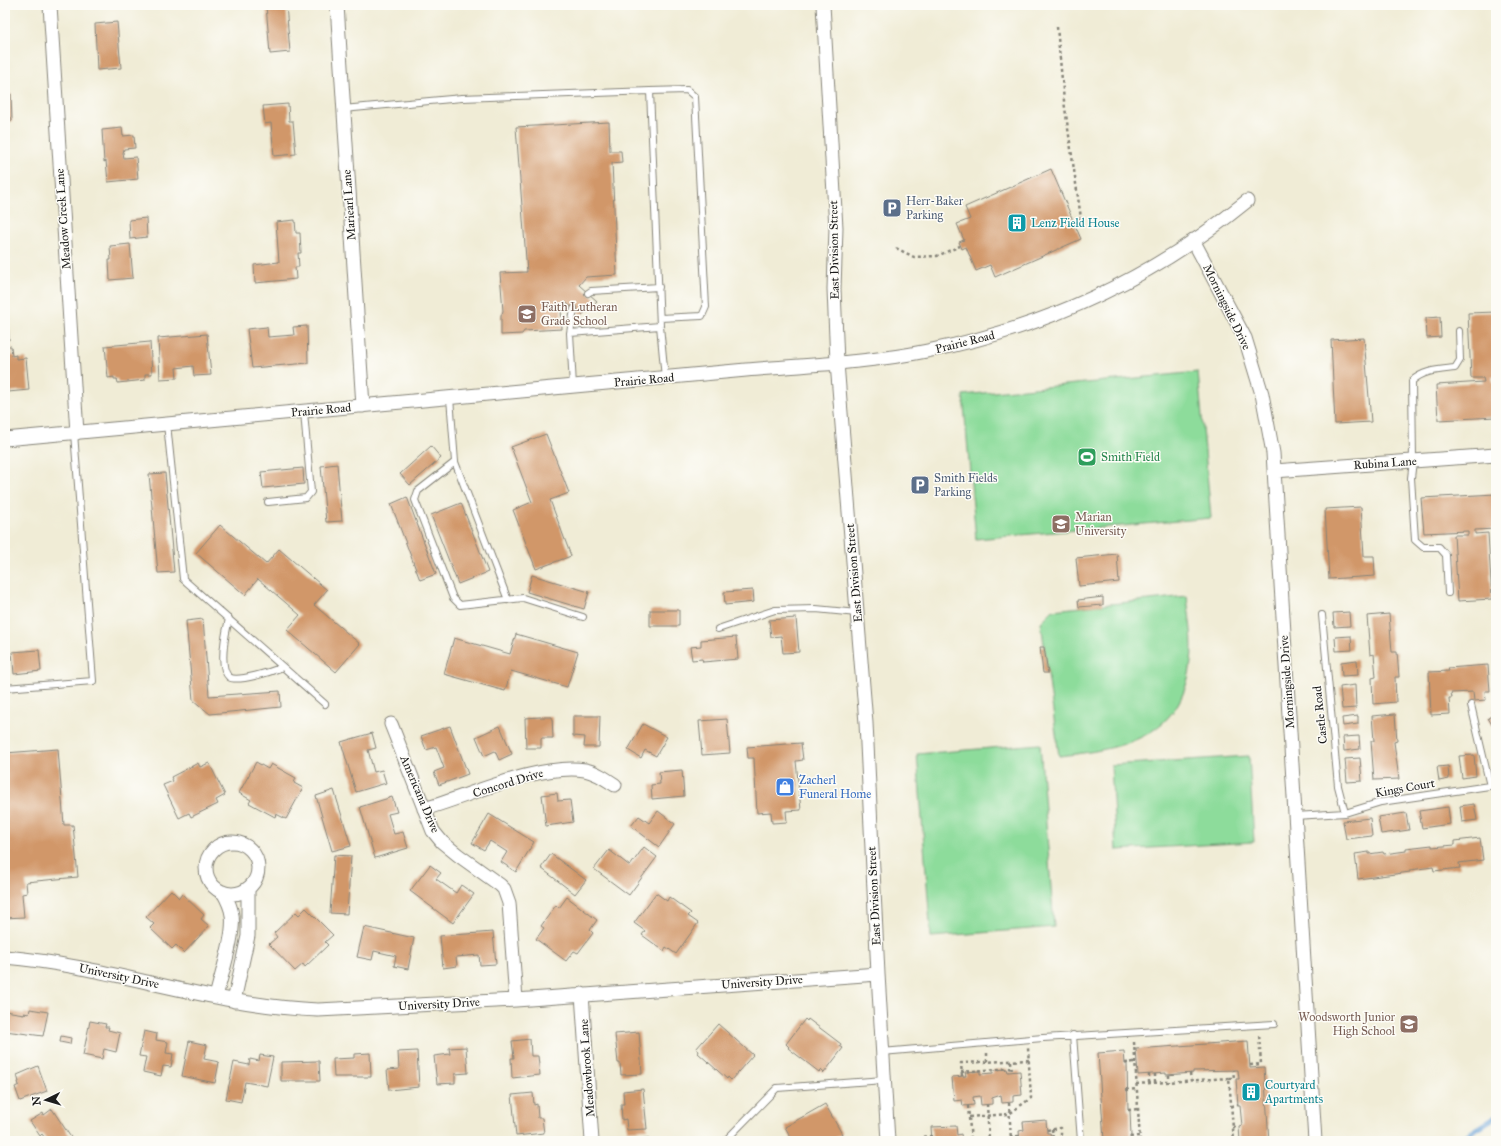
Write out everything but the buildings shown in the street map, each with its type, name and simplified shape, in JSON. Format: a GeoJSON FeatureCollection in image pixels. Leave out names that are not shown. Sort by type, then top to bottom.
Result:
{"type":"FeatureCollection","features":[{"type":"Feature","properties":{"kind":"street","name":"Meadow Creek Lane"},"geometry":{"type":"LineString","coordinates":[[50,5],[76,433]]}},
{"type":"Feature","properties":{"kind":"street","name":"Mariearl Lane"},"geometry":{"type":"LineString","coordinates":[[337,5],[363,406]]}},
{"type":"Feature","properties":{"kind":"street","name":"East Division Street"},"geometry":{"type":"LineString","coordinates":[[823,5],[836,228],[834,289],[837,364],[866,724],[882,1052],[888,1141]]}},
{"type":"Feature","properties":{"kind":"street","name":"Prairie Road"},"geometry":{"type":"LineString","coordinates":[[5,439],[573,386],[837,364],[927,351],[1014,330],[1105,293],[1133,278],[1193,240],[1247,201]]}},
{"type":"Feature","properties":{"kind":"street","name":"Morningside Drive"},"geometry":{"type":"LineString","coordinates":[[1193,240],[1240,326],[1248,346],[1266,411],[1274,471],[1315,1141]]}},
{"type":"Feature","properties":{"kind":"street","name":"Rubina Lane"},"geometry":{"type":"LineString","coordinates":[[1274,471],[1496,455]]}},
{"type":"Feature","properties":{"kind":"street","name":"Americana Drive"},"geometry":{"type":"LineString","coordinates":[[391,724],[433,832],[442,842],[500,885],[506,893],[509,903],[516,1000]]}},
{"type":"Feature","properties":{"kind":"street","name":"Concord Drive"},"geometry":{"type":"LineString","coordinates":[[424,809],[528,775],[550,771],[586,770],[603,777],[615,786]]}},
{"type":"Feature","properties":{"kind":"street"},"geometry":{"type":"LineString","coordinates":[[228,842],[238,842],[247,846],[256,858],[258,872],[254,881],[248,888],[232,894],[223,892],[215,887],[209,879],[206,870],[208,860],[212,851],[219,845],[228,842]]}},
{"type":"Feature","properties":{"kind":"street"},"geometry":{"type":"LineString","coordinates":[[234,1001],[248,936],[248,888]]}},
{"type":"Feature","properties":{"kind":"street"},"geometry":{"type":"LineString","coordinates":[[216,997],[231,935],[232,916],[229,904],[223,892]]}},
{"type":"Feature","properties":{"kind":"street","name":"University Drive"},"geometry":{"type":"LineString","coordinates":[[5,957],[73,966],[234,1001],[285,1008],[323,1010],[516,1000],[582,994],[878,974]]}},
{"type":"Feature","properties":{"kind":"street","name":"Meadowbrook Lane"},"geometry":{"type":"LineString","coordinates":[[582,994],[592,1141]]}},
{"type":"Feature","properties":{"kind":"lane"},"geometry":{"type":"LineString","coordinates":[[343,109],[462,98],[687,90],[694,97],[706,307],[702,316],[660,318]]}},
{"type":"Feature","properties":{"kind":"lane"},"geometry":{"type":"LineString","coordinates":[[650,91],[660,326],[665,378]]}},
{"type":"Feature","properties":{"kind":"lane"},"geometry":{"type":"LineString","coordinates":[[588,293],[592,291],[659,287]]}},
{"type":"Feature","properties":{"kind":"lane"},"geometry":{"type":"LineString","coordinates":[[573,386],[570,333],[574,309]]}},
{"type":"Feature","properties":{"kind":"lane"},"geometry":{"type":"LineString","coordinates":[[570,333],[660,326]]}},
{"type":"Feature","properties":{"kind":"lane"},"geometry":{"type":"LineString","coordinates":[[1448,593],[1446,554],[1439,547],[1423,547],[1415,540],[1411,478],[1413,461],[1412,381],[1419,375],[1431,371],[1455,368],[1460,360],[1459,331]]}},
{"type":"Feature","properties":{"kind":"lane"},"geometry":{"type":"LineString","coordinates":[[450,398],[455,462],[508,600]]}},
{"type":"Feature","properties":{"kind":"lane"},"geometry":{"type":"LineString","coordinates":[[268,502],[306,498],[311,492],[304,412]]}},
{"type":"Feature","properties":{"kind":"lane"},"geometry":{"type":"LineString","coordinates":[[167,424],[183,579],[325,704]]}},
{"type":"Feature","properties":{"kind":"lane"},"geometry":{"type":"LineString","coordinates":[[5,688],[94,681],[76,433]]}},
{"type":"Feature","properties":{"kind":"lane"},"geometry":{"type":"LineString","coordinates":[[455,462],[418,491],[415,500],[453,598],[460,605],[523,598],[583,617]]}},
{"type":"Feature","properties":{"kind":"lane"},"geometry":{"type":"LineString","coordinates":[[718,628],[775,610],[792,609],[857,613]]}},
{"type":"Feature","properties":{"kind":"lane","name":"Castle Road"},"geometry":{"type":"LineString","coordinates":[[1322,615],[1338,786],[1345,813]]}},
{"type":"Feature","properties":{"kind":"lane"},"geometry":{"type":"LineString","coordinates":[[228,619],[223,641],[225,670],[229,676],[233,678],[260,675],[283,667]]}},
{"type":"Feature","properties":{"kind":"lane"},"geometry":{"type":"LineString","coordinates":[[1471,705],[1493,786]]}},
{"type":"Feature","properties":{"kind":"lane","name":"Kings Court"},"geometry":{"type":"LineString","coordinates":[[1295,816],[1345,813],[1381,802],[1493,786]]}},
{"type":"Feature","properties":{"kind":"lane"},"geometry":{"type":"LineString","coordinates":[[882,1052],[1073,1035],[1274,1024]]}},
{"type":"Feature","properties":{"kind":"lane"},"geometry":{"type":"LineString","coordinates":[[1073,1035],[1081,1141]]}},
{"type":"Feature","properties":{"kind":"lane"},"geometry":{"type":"LineString","coordinates":[[725,1141],[777,1088],[884,1080]]}},
{"type":"Feature","properties":{"kind":"path"},"geometry":{"type":"LineString","coordinates":[[1057,27],[1064,102],[1082,218],[1074,222]]}},
{"type":"Feature","properties":{"kind":"path"},"geometry":{"type":"LineString","coordinates":[[896,248],[914,257],[937,256],[960,246]]}},
{"type":"Feature","properties":{"kind":"path"},"geometry":{"type":"LineString","coordinates":[[1250,1065],[1261,1064],[1259,1025]]}},
{"type":"Feature","properties":{"kind":"path"},"geometry":{"type":"LineString","coordinates":[[1133,1032],[1140,1141]]}},
{"type":"Feature","properties":{"kind":"path"},"geometry":{"type":"LineString","coordinates":[[969,1117],[1009,1114],[1031,1098],[1028,1039]]}},
{"type":"Feature","properties":{"kind":"path"},"geometry":{"type":"LineString","coordinates":[[962,1076],[961,1063],[1029,1060]]}},
{"type":"Feature","properties":{"kind":"path"},"geometry":{"type":"LineString","coordinates":[[1011,1061],[1012,1072]]}},
{"type":"Feature","properties":{"kind":"path"},"geometry":{"type":"LineString","coordinates":[[1125,1063],[1135,1062]]}},
{"type":"Feature","properties":{"kind":"path"},"geometry":{"type":"LineString","coordinates":[[962,1072],[1011,1068]]}},
{"type":"Feature","properties":{"kind":"path"},"geometry":{"type":"LineString","coordinates":[[1136,1084],[1234,1078],[1233,1070]]}},
{"type":"Feature","properties":{"kind":"path"},"geometry":{"type":"LineString","coordinates":[[1190,1073],[1191,1081]]}},
{"type":"Feature","properties":{"kind":"path"},"geometry":{"type":"LineString","coordinates":[[1149,1074],[1149,1084]]}},
{"type":"Feature","properties":{"kind":"path"},"geometry":{"type":"LineString","coordinates":[[1155,1074],[1156,1083]]}},
{"type":"Feature","properties":{"kind":"path"},"geometry":{"type":"LineString","coordinates":[[1169,1075],[1169,1082]]}},
{"type":"Feature","properties":{"kind":"path"},"geometry":{"type":"LineString","coordinates":[[1229,1078],[1234,1141]]}},
{"type":"Feature","properties":{"kind":"path"},"geometry":{"type":"LineString","coordinates":[[1126,1090],[1137,1089]]}},
{"type":"Feature","properties":{"kind":"path"},"geometry":{"type":"LineString","coordinates":[[1008,1103],[1011,1141]]}},
{"type":"Feature","properties":{"kind":"path"},"geometry":{"type":"LineString","coordinates":[[987,1104],[989,1141]]}},
{"type":"Feature","properties":{"kind":"path"},"geometry":{"type":"LineString","coordinates":[[1231,1106],[1238,1105]]}},
{"type":"Feature","properties":{"kind":"path"},"geometry":{"type":"LineString","coordinates":[[962,1140],[971,1140],[968,1106]]}},
{"type":"Feature","properties":{"kind":"path"},"geometry":{"type":"LineString","coordinates":[[1128,1110],[1138,1109]]}},
{"type":"Feature","properties":{"kind":"path"},"geometry":{"type":"LineString","coordinates":[[1233,1127],[1239,1127]]}},
{"type":"Feature","properties":{"kind":"path"},"geometry":{"type":"LineString","coordinates":[[1047,1130],[1061,1128],[1061,1141]]}},
{"type":"Feature","properties":{"kind":"path"},"geometry":{"type":"LineString","coordinates":[[1052,1129],[1053,1141]]}},
{"type":"Feature","properties":{"kind":"path"},"geometry":{"type":"LineString","coordinates":[[921,1141],[921,1137],[932,1136]]}},
{"type":"Feature","properties":{"kind":"path"},"geometry":{"type":"LineString","coordinates":[[1010,1137],[1019,1136]]}},
{"type":"Feature","properties":{"kind":"path"},"geometry":{"type":"LineString","coordinates":[[1130,1137],[1139,1136]]}},
{"type":"Feature","properties":{"kind":"green space","name":"Smith Field"},"geometry":{"type":"Polygon","coordinates":[[[1198,372],[1211,518],[976,539],[963,395],[1198,372]]]}},
{"type":"Feature","properties":{"kind":"green space"},"geometry":{"type":"Polygon","coordinates":[[[1187,596],[1192,637],[1192,654],[1185,688],[1176,708],[1162,723],[1146,735],[1127,743],[1105,749],[1059,756],[1041,622],[1053,610],[1187,596]]]}},
{"type":"Feature","properties":{"kind":"green space"},"geometry":{"type":"Polygon","coordinates":[[[1040,744],[1054,927],[931,937],[917,754],[1040,744]]]}},
{"type":"Feature","properties":{"kind":"green space"},"geometry":{"type":"Polygon","coordinates":[[[1249,756],[1254,842],[1116,850],[1111,765],[1249,756]]]}},
{"type":"Feature","properties":{"kind":"waterway"},"geometry":{"type":"LineString","coordinates":[[1457,1141],[1496,1117]]}},
{"type":"Feature","properties":{"kind":"place","name":"Herr-Baker Parking"},"geometry":{"type":"Point","coordinates":[892,208]}},
{"type":"Feature","properties":{"kind":"place","name":"Lenz Field House"},"geometry":{"type":"Point","coordinates":[1017,223]}},
{"type":"Feature","properties":{"kind":"place","name":"Faith Lutheran Grade School"},"geometry":{"type":"Point","coordinates":[527,314]}},
{"type":"Feature","properties":{"kind":"place","name":"Smith Field"},"geometry":{"type":"Point","coordinates":[1087,457]}},
{"type":"Feature","properties":{"kind":"place","name":"Smith Fields Parking"},"geometry":{"type":"Point","coordinates":[920,485]}},
{"type":"Feature","properties":{"kind":"place","name":"Marian University"},"geometry":{"type":"Point","coordinates":[1061,524]}},
{"type":"Feature","properties":{"kind":"place","name":"Zacherl Funeral Home"},"geometry":{"type":"Point","coordinates":[785,787]}},
{"type":"Feature","properties":{"kind":"place","name":"Woodsworth Junior High School"},"geometry":{"type":"Point","coordinates":[1409,1024]}},
{"type":"Feature","properties":{"kind":"place","name":"Courtyard Apartments"},"geometry":{"type":"Point","coordinates":[1251,1092]}}]}
